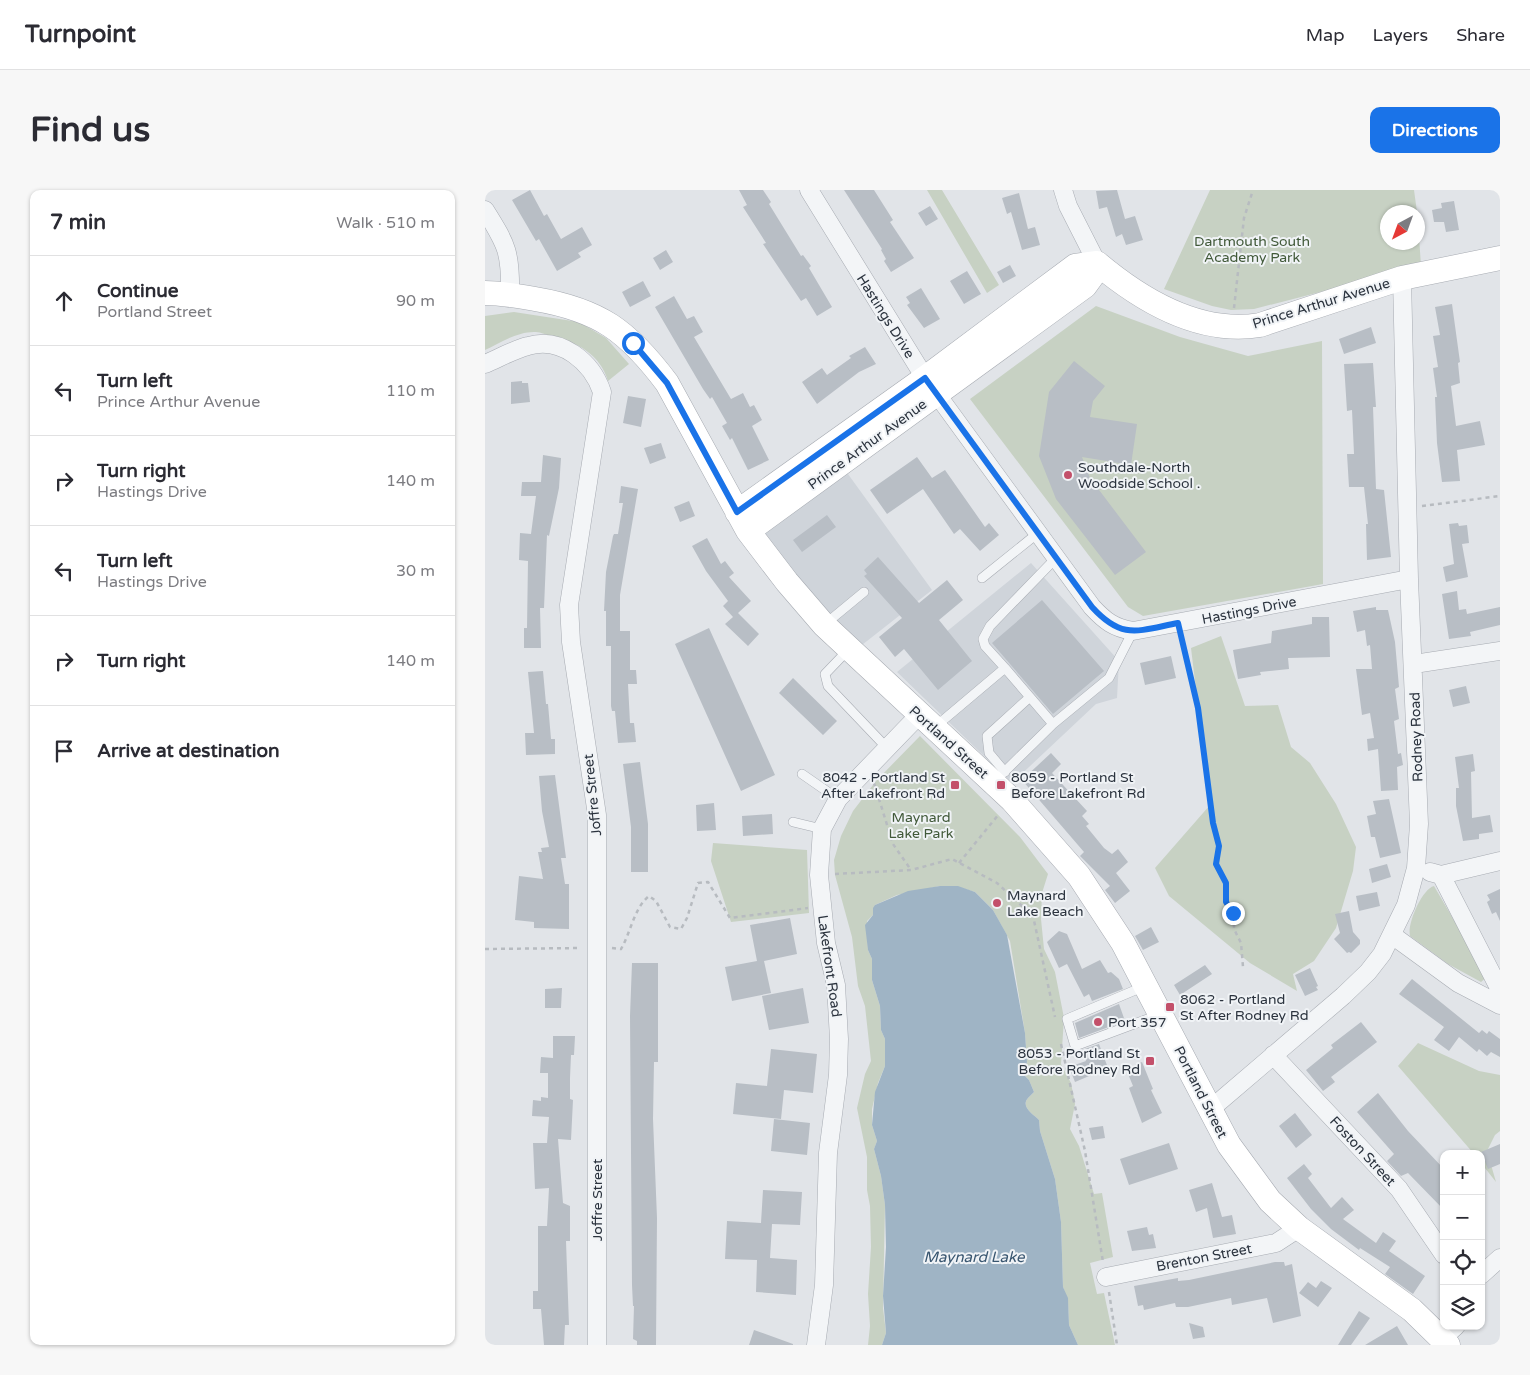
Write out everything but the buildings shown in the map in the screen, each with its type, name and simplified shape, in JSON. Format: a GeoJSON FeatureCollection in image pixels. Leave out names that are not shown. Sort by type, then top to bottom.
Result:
{"type":"FeatureCollection","features":[{"type":"Feature","properties":{"kind":"main road","name":"Prince Arthur Avenue"},"geometry":{"type":"LineString","coordinates":[[743,521],[931,385],[1085,286],[1093,275],[1097,262],[1122,284],[1147,300],[1167,309],[1230,327],[1260,325],[1402,278],[1500,258]]}},
{"type":"Feature","properties":{"kind":"main road","name":"Portland Street"},"geometry":{"type":"LineString","coordinates":[[485,294],[510,295],[555,302],[585,310],[608,322],[633,343],[667,383],[743,521],[765,555],[824,625],[849,649],[927,720],[999,777],[1012,800],[1079,876],[1104,911],[1146,986],[1229,1145],[1270,1202],[1299,1228],[1449,1337]]}},
{"type":"Feature","properties":{"kind":"street","name":"Hastings Drive"},"geometry":{"type":"LineString","coordinates":[[809,190],[931,385],[1056,558],[1106,623],[1120,629],[1133,631],[1409,579]]}},
{"type":"Feature","properties":{"kind":"street"},"geometry":{"type":"LineString","coordinates":[[1063,190],[1068,206],[1097,262]]}},
{"type":"Feature","properties":{"kind":"street"},"geometry":{"type":"LineString","coordinates":[[485,210],[508,250],[511,269],[510,295]]}},
{"type":"Feature","properties":{"kind":"street","name":"Rodney Road"},"geometry":{"type":"LineString","coordinates":[[1212,1112],[1213,1107],[1343,996],[1368,972],[1382,954],[1406,905],[1416,868],[1419,824],[1414,664],[1409,579],[1402,278]]}},
{"type":"Feature","properties":{"kind":"street","name":"Joffre Street"},"geometry":{"type":"LineString","coordinates":[[485,364],[529,345],[544,344],[561,348],[586,362],[597,379],[602,392],[569,605],[571,642],[597,815],[597,1345]]}},
{"type":"Feature","properties":{"kind":"street"},"geometry":{"type":"LineString","coordinates":[[1414,664],[1500,651]]}},
{"type":"Feature","properties":{"kind":"street","name":"Lakefront Road"},"geometry":{"type":"LineString","coordinates":[[816,1345],[824,1285],[828,1153],[838,1074],[839,1039],[836,985],[826,943],[819,875],[822,829],[838,799],[866,768],[887,748],[927,720]]}},
{"type":"Feature","properties":{"kind":"street"},"geometry":{"type":"LineString","coordinates":[[1416,868],[1441,874],[1500,861]]}},
{"type":"Feature","properties":{"kind":"street"},"geometry":{"type":"LineString","coordinates":[[1441,874],[1500,990]]}},
{"type":"Feature","properties":{"kind":"street"},"geometry":{"type":"LineString","coordinates":[[1392,935],[1458,982],[1500,1005]]}},
{"type":"Feature","properties":{"kind":"street","name":"Foston Street"},"geometry":{"type":"LineString","coordinates":[[1273,1055],[1399,1189],[1440,1249]]}},
{"type":"Feature","properties":{"kind":"street","name":"Brenton Street"},"geometry":{"type":"LineString","coordinates":[[1106,1276],[1276,1243],[1299,1228]]}},
{"type":"Feature","properties":{"kind":"street"},"geometry":{"type":"LineString","coordinates":[[1485,1271],[1500,1258]]}},
{"type":"Feature","properties":{"kind":"lane"},"geometry":{"type":"LineString","coordinates":[[981,578],[1038,533]]}},
{"type":"Feature","properties":{"kind":"lane"},"geometry":{"type":"LineString","coordinates":[[1053,724],[985,646],[983,639],[990,626],[1056,558]]}},
{"type":"Feature","properties":{"kind":"lane"},"geometry":{"type":"LineString","coordinates":[[824,625],[864,592]]}},
{"type":"Feature","properties":{"kind":"lane"},"geometry":{"type":"LineString","coordinates":[[1029,697],[987,736],[989,753],[999,777],[1053,724],[1109,678],[1133,631]]}},
{"type":"Feature","properties":{"kind":"lane"},"geometry":{"type":"LineString","coordinates":[[849,649],[825,674],[828,686],[887,748]]}},
{"type":"Feature","properties":{"kind":"lane"},"geometry":{"type":"LineString","coordinates":[[927,720],[1005,668]]}},
{"type":"Feature","properties":{"kind":"lane"},"geometry":{"type":"LineString","coordinates":[[802,774],[838,799]]}},
{"type":"Feature","properties":{"kind":"lane"},"geometry":{"type":"LineString","coordinates":[[793,822],[822,829]]}},
{"type":"Feature","properties":{"kind":"lane"},"geometry":{"type":"LineString","coordinates":[[1146,986],[1067,1019],[1075,1046],[1161,1014]]}},
{"type":"Feature","properties":{"kind":"path"},"geometry":{"type":"LineString","coordinates":[[1230,327],[1237,295],[1244,218],[1253,190]]}},
{"type":"Feature","properties":{"kind":"path"},"geometry":{"type":"LineString","coordinates":[[1408,507],[1441,505],[1500,496]]}},
{"type":"Feature","properties":{"kind":"path"},"geometry":{"type":"LineString","coordinates":[[1178,623],[1198,708],[1213,823],[1219,846],[1216,864],[1226,883],[1226,902],[1233,913],[1234,928],[1241,943],[1243,967]]}},
{"type":"Feature","properties":{"kind":"path"},"geometry":{"type":"LineString","coordinates":[[866,768],[873,780],[893,844],[911,870]]}},
{"type":"Feature","properties":{"kind":"path"},"geometry":{"type":"LineString","coordinates":[[959,863],[1012,800]]}},
{"type":"Feature","properties":{"kind":"path"},"geometry":{"type":"LineString","coordinates":[[819,875],[911,870],[953,859],[997,883],[1033,916],[1057,1023]]}},
{"type":"Feature","properties":{"kind":"path"},"geometry":{"type":"LineString","coordinates":[[485,949],[621,949],[628,938],[642,901],[649,896],[656,901],[670,927],[681,929],[687,918],[698,883],[708,882],[730,918],[822,906]]}},
{"type":"Feature","properties":{"kind":"path"},"geometry":{"type":"LineString","coordinates":[[1060,1040],[1085,1151],[1097,1235],[1106,1276],[1117,1345]]}},
{"type":"Feature","properties":{"kind":"shaded area"},"geometry":{"type":"Polygon","coordinates":[[[840,463],[932,590],[853,652],[748,531],[840,463]]]}},
{"type":"Feature","properties":{"kind":"shaded area"},"geometry":{"type":"Polygon","coordinates":[[[1031,563],[1119,661],[1117,698],[1096,704],[1012,783],[897,672],[1031,563]]]}},
{"type":"Feature","properties":{"kind":"green space"},"geometry":{"type":"Polygon","coordinates":[[[927,190],[942,190],[999,285],[987,293],[927,190]]]}},
{"type":"Feature","properties":{"kind":"green space","name":"Dartmouth South Academy Park"},"geometry":{"type":"Polygon","coordinates":[[[1210,190],[1414,190],[1416,205],[1380,205],[1380,250],[1420,250],[1421,266],[1254,309],[1231,310],[1212,306],[1164,289],[1210,190]]]}},
{"type":"Feature","properties":{"kind":"green space"},"geometry":{"type":"Polygon","coordinates":[[[1096,306],[1180,337],[1248,356],[1322,341],[1323,584],[1143,616],[1128,607],[970,399],[1096,306]]]}},
{"type":"Feature","properties":{"kind":"green space"},"geometry":{"type":"Polygon","coordinates":[[[514,312],[579,322],[606,338],[629,364],[608,381],[599,363],[586,351],[570,342],[538,332],[516,335],[485,350],[485,316],[514,312]]]}},
{"type":"Feature","properties":{"kind":"green space"},"geometry":{"type":"Polygon","coordinates":[[[1221,636],[1245,706],[1278,705],[1291,747],[1310,763],[1336,804],[1356,847],[1353,871],[1336,928],[1314,961],[1293,974],[1297,991],[1250,963],[1169,896],[1155,868],[1210,805],[1191,648],[1221,636]]]}},
{"type":"Feature","properties":{"kind":"green space","name":"Maynard Lake Park"},"geometry":{"type":"Polygon","coordinates":[[[920,736],[1020,837],[1048,874],[1042,893],[1041,919],[1044,949],[1055,972],[1064,1018],[1061,1064],[1071,1083],[1075,1104],[1070,1129],[1079,1146],[1094,1194],[1102,1193],[1113,1257],[1090,1263],[1097,1294],[1104,1293],[1115,1345],[1078,1345],[1069,1325],[1068,1301],[1063,1287],[1061,1222],[1055,1179],[1040,1131],[1039,1120],[1026,1105],[1026,1101],[1034,1092],[1029,1080],[1024,1075],[1027,1062],[1025,1033],[1010,941],[993,910],[975,892],[955,886],[940,886],[897,895],[875,905],[873,915],[867,921],[868,950],[872,959],[872,980],[880,1006],[881,1030],[885,1039],[885,1066],[878,1083],[872,1109],[872,1125],[877,1141],[874,1149],[881,1176],[885,1205],[883,1308],[886,1333],[882,1345],[868,1345],[870,1326],[868,1294],[871,1247],[870,1206],[867,1190],[867,1157],[857,1108],[865,1074],[871,1061],[865,1006],[858,986],[852,937],[835,875],[834,860],[841,836],[853,811],[876,781],[920,736]]]}},
{"type":"Feature","properties":{"kind":"green space"},"geometry":{"type":"Polygon","coordinates":[[[713,843],[807,850],[809,913],[731,922],[711,861],[713,843]]]}},
{"type":"Feature","properties":{"kind":"green space"},"geometry":{"type":"Polygon","coordinates":[[[1434,886],[1487,977],[1481,982],[1448,964],[1410,936],[1411,924],[1416,908],[1425,893],[1434,886]]]}},
{"type":"Feature","properties":{"kind":"green space"},"geometry":{"type":"Polygon","coordinates":[[[1418,1043],[1479,1071],[1500,1075],[1500,1131],[1495,1135],[1487,1151],[1496,1182],[1485,1168],[1485,1150],[1471,1150],[1398,1066],[1418,1043]]]}},
{"type":"Feature","properties":{"kind":"water","name":"Maynard Lake"},"geometry":{"type":"Polygon","coordinates":[[[940,886],[958,886],[975,892],[993,910],[1007,935],[1025,1033],[1027,1062],[1024,1075],[1029,1080],[1034,1092],[1026,1101],[1026,1105],[1029,1111],[1039,1120],[1040,1131],[1055,1179],[1061,1222],[1063,1287],[1068,1298],[1069,1325],[1078,1345],[882,1345],[886,1333],[883,1296],[886,1247],[885,1205],[881,1176],[874,1149],[877,1141],[872,1125],[875,1092],[885,1066],[885,1039],[881,1030],[880,1006],[872,980],[872,959],[868,950],[865,925],[873,915],[875,905],[908,891],[940,886]]]}},
{"type":"Feature","properties":{"kind":"place","name":"Southdale-North Woodside School ."},"geometry":{"type":"Point","coordinates":[1068,475]}},
{"type":"Feature","properties":{"kind":"place","name":"8042 - Portland St After Lakefront Rd"},"geometry":{"type":"Point","coordinates":[955,785]}},
{"type":"Feature","properties":{"kind":"place","name":"8059 - Portland St Before Lakefront Rd"},"geometry":{"type":"Point","coordinates":[1001,785]}},
{"type":"Feature","properties":{"kind":"place","name":"Maynard Lake Beach"},"geometry":{"type":"Point","coordinates":[997,903]}},
{"type":"Feature","properties":{"kind":"place","name":"8062 - Portland St After Rodney Rd"},"geometry":{"type":"Point","coordinates":[1170,1007]}},
{"type":"Feature","properties":{"kind":"place","name":"Port 357"},"geometry":{"type":"Point","coordinates":[1098,1022]}},
{"type":"Feature","properties":{"kind":"place","name":"8053 - Portland St Before Rodney Rd"},"geometry":{"type":"Point","coordinates":[1150,1061]}},
{"type":"Feature","properties":{"kind":"route"},"geometry":{"type":"LineString","coordinates":[[633,343],[667,383],[737,512],[925,378],[938,393],[1092,607],[1106,623],[1120,629],[1133,631],[1178,623],[1198,708],[1200,735],[1213,823],[1219,846],[1216,864],[1226,883],[1226,902],[1233,913]]}}]}
